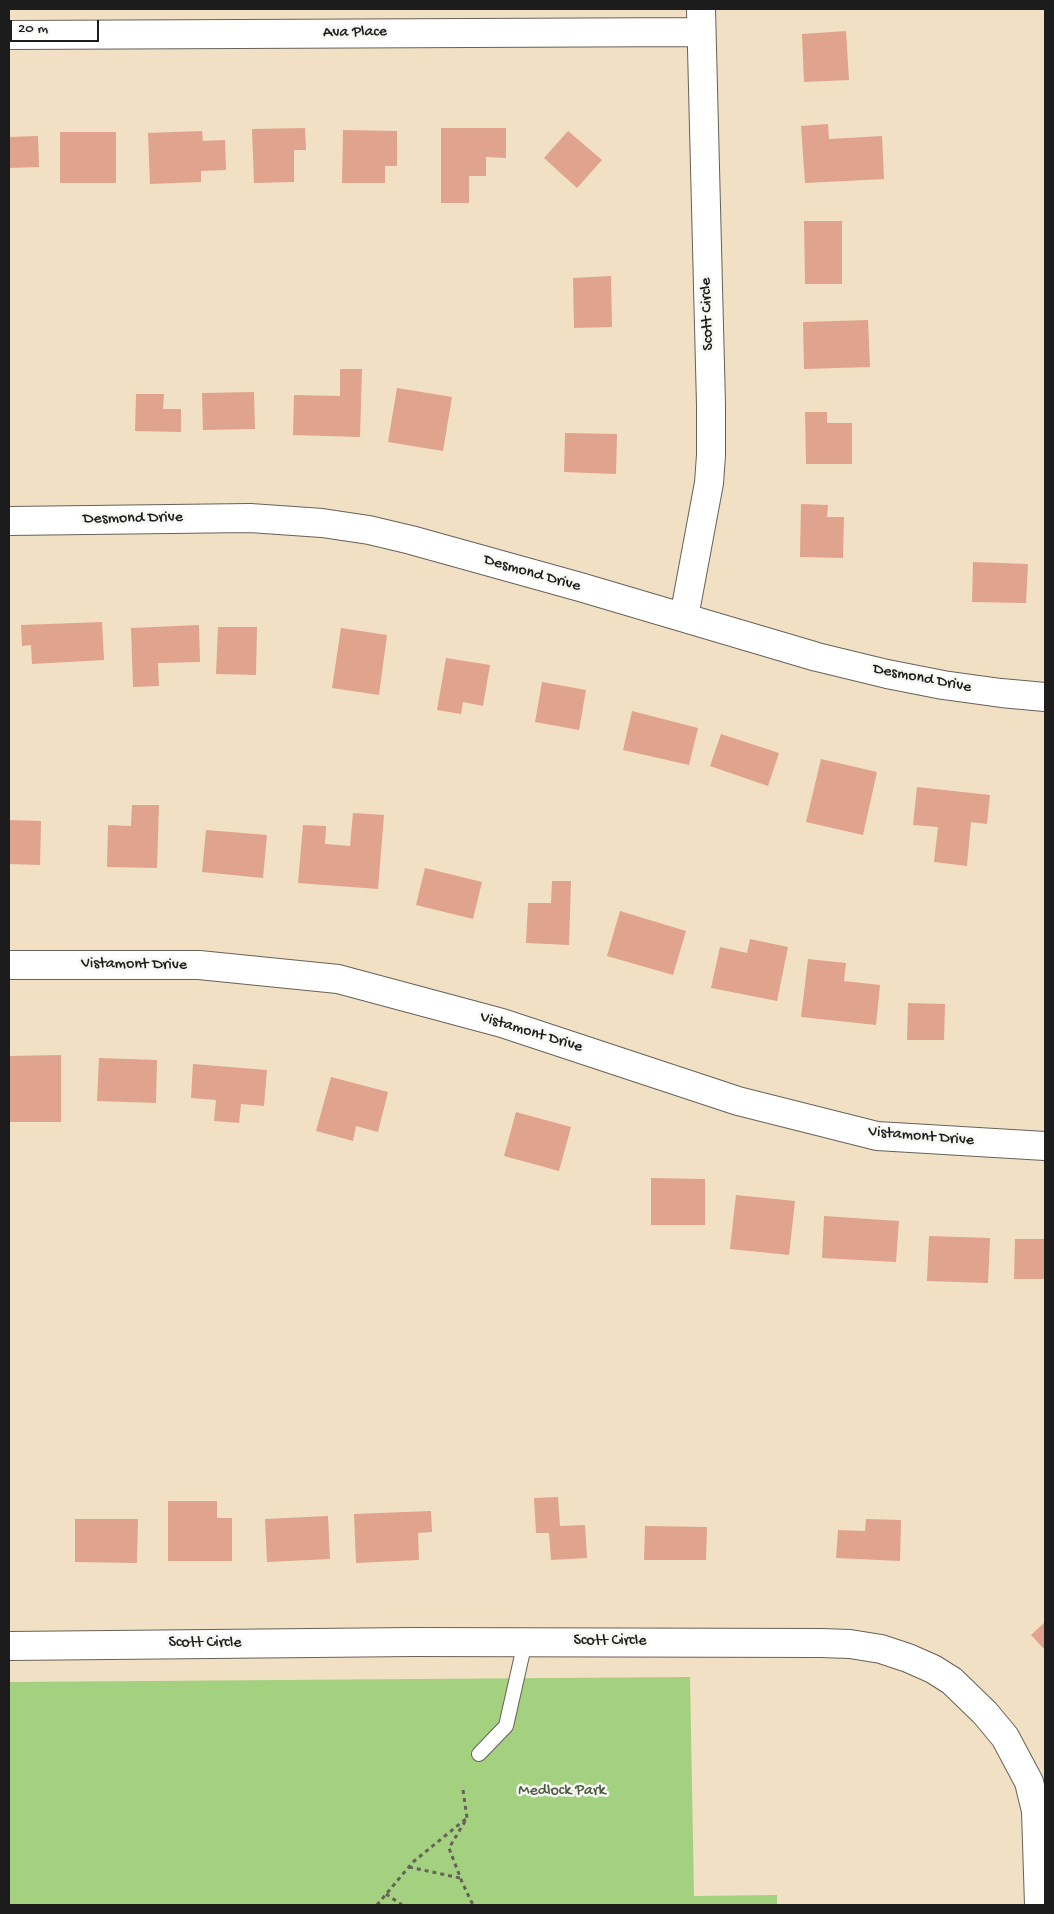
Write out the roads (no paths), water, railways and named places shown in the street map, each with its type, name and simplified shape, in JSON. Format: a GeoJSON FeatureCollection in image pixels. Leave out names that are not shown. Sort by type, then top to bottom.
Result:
{"type":"FeatureCollection","features":[{"type":"Feature","properties":{"kind":"street","name":"Ava Place"},"geometry":{"type":"LineString","coordinates":[[9,35],[701,20]]}},
{"type":"Feature","properties":{"kind":"street","name":"Scott Circle"},"geometry":{"type":"LineString","coordinates":[[684,617],[709,482],[711,455],[701,20]]}},
{"type":"Feature","properties":{"kind":"street","name":"Desmond Drive"},"geometry":{"type":"LineString","coordinates":[[9,521],[250,518],[322,523],[369,530],[411,540],[684,617],[817,657],[887,674],[991,692],[1045,697]]}},
{"type":"Feature","properties":{"kind":"street","name":"Vistamont Drive"},"geometry":{"type":"LineString","coordinates":[[9,965],[199,965],[338,979],[502,1023],[738,1101],[877,1136],[1045,1146]]}},
{"type":"Feature","properties":{"kind":"street","name":"Scott Circle"},"geometry":{"type":"LineString","coordinates":[[9,1646],[525,1642],[850,1644],[881,1649],[933,1669],[952,1681],[985,1713],[1005,1737],[1030,1782],[1036,1811],[1039,1905]]}},
{"type":"Feature","properties":{"kind":"lane"},"geometry":{"type":"LineString","coordinates":[[479,1754],[506,1726],[525,1642]]}},
{"type":"Feature","properties":{"kind":"park label","name":"Medlock Park"},"geometry":{"type":"Point","coordinates":[562,1792]}}]}
